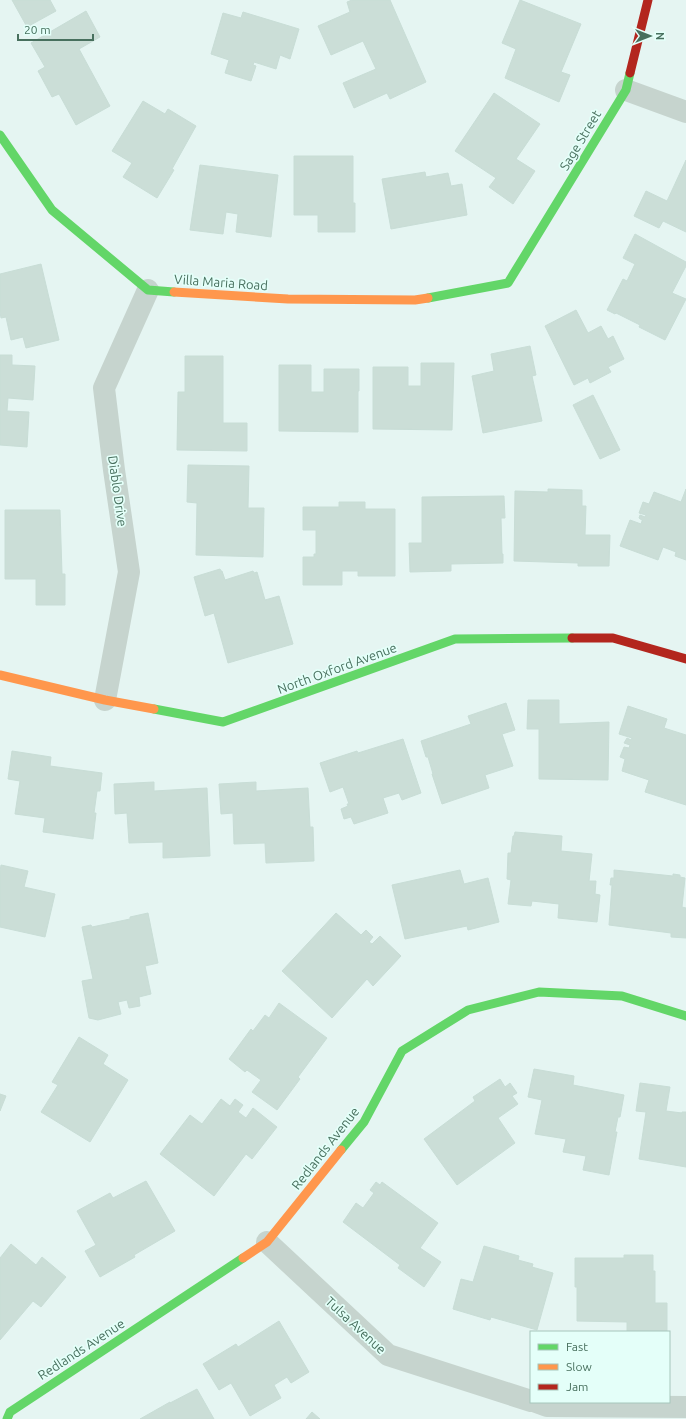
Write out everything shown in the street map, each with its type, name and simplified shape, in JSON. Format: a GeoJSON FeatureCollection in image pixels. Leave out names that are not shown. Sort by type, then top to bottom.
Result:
{"type":"FeatureCollection","features":[{"type":"Feature","properties":{"kind":"street","name":"Sage Street"},"geometry":{"type":"LineString","coordinates":[[508,283],[626,90],[648,0]]}},
{"type":"Feature","properties":{"kind":"street"},"geometry":{"type":"LineString","coordinates":[[626,90],[686,112]]}},
{"type":"Feature","properties":{"kind":"street"},"geometry":{"type":"LineString","coordinates":[[0,135],[52,210],[148,290]]}},
{"type":"Feature","properties":{"kind":"street","name":"Villa Maria Road"},"geometry":{"type":"LineString","coordinates":[[148,290],[288,299],[415,300],[508,283]]}},
{"type":"Feature","properties":{"kind":"street","name":"Diablo Drive"},"geometry":{"type":"LineString","coordinates":[[105,700],[129,572],[104,388],[148,290]]}},
{"type":"Feature","properties":{"kind":"street","name":"North Oxford Avenue"},"geometry":{"type":"LineString","coordinates":[[0,675],[105,700],[224,722],[455,639],[613,638],[686,659]]}},
{"type":"Feature","properties":{"kind":"street","name":"Redlands Avenue"},"geometry":{"type":"LineString","coordinates":[[5,1412],[267,1242],[364,1122],[402,1051],[468,1010],[539,992],[622,996],[686,1016]]}},
{"type":"Feature","properties":{"kind":"street","name":"Tulsa Avenue"},"geometry":{"type":"LineString","coordinates":[[267,1242],[388,1355],[530,1401]]}},
{"type":"Feature","properties":{"kind":"street"},"geometry":{"type":"LineString","coordinates":[[539,1403],[547,1406],[686,1407]]}},
{"type":"Feature","properties":{"kind":"building"},"geometry":{"type":"Polygon","coordinates":[[[12,0],[50,0],[56,11],[27,27],[12,0]]]}},
{"type":"Feature","properties":{"kind":"building"},"geometry":{"type":"Polygon","coordinates":[[[352,0],[390,0],[426,82],[390,99],[387,93],[354,108],[343,83],[376,69],[363,41],[331,55],[318,26],[350,12],[347,2],[352,0]]]}},
{"type":"Feature","properties":{"kind":"building"},"geometry":{"type":"Polygon","coordinates":[[[520,0],[581,24],[561,72],[570,75],[559,102],[505,78],[516,49],[502,43],[520,0]]]}},
{"type":"Feature","properties":{"kind":"building"},"geometry":{"type":"Polygon","coordinates":[[[86,11],[100,37],[79,49],[110,106],[76,125],[59,94],[52,97],[38,71],[45,67],[31,43],[86,11]]]}},
{"type":"Feature","properties":{"kind":"building"},"geometry":{"type":"Polygon","coordinates":[[[243,12],[299,29],[290,59],[280,55],[276,69],[254,62],[253,65],[256,66],[251,81],[225,73],[229,60],[211,54],[223,13],[241,18],[243,12]]]}},
{"type":"Feature","properties":{"kind":"building"},"geometry":{"type":"Polygon","coordinates":[[[494,93],[540,124],[516,159],[535,171],[513,204],[489,187],[496,178],[455,151],[494,93]]]}},
{"type":"Feature","properties":{"kind":"building"},"geometry":{"type":"Polygon","coordinates":[[[143,101],[165,114],[168,109],[196,126],[172,169],[174,170],[157,198],[123,177],[132,163],[112,151],[143,101]]]}},
{"type":"Feature","properties":{"kind":"building"},"geometry":{"type":"Polygon","coordinates":[[[294,156],[353,156],[353,203],[355,203],[355,232],[318,232],[318,215],[294,215],[294,156]]]}},
{"type":"Feature","properties":{"kind":"building"},"geometry":{"type":"Polygon","coordinates":[[[686,160],[686,232],[663,221],[659,228],[634,216],[646,191],[667,201],[686,160]]]}},
{"type":"Feature","properties":{"kind":"building"},"geometry":{"type":"Polygon","coordinates":[[[200,165],[278,175],[271,237],[236,232],[238,214],[226,212],[223,234],[190,230],[200,165]]]}},
{"type":"Feature","properties":{"kind":"building"},"geometry":{"type":"Polygon","coordinates":[[[425,172],[426,177],[448,173],[451,186],[462,184],[467,215],[391,229],[382,179],[425,172]]]}},
{"type":"Feature","properties":{"kind":"building"},"geometry":{"type":"Polygon","coordinates":[[[635,234],[686,262],[686,266],[672,293],[686,299],[665,340],[639,327],[640,325],[607,310],[623,279],[627,281],[635,264],[623,258],[635,234]]]}},
{"type":"Feature","properties":{"kind":"building"},"geometry":{"type":"Polygon","coordinates":[[[41,264],[59,340],[26,348],[23,337],[11,340],[6,317],[1,318],[0,274],[41,264]]]}},
{"type":"Feature","properties":{"kind":"building"},"geometry":{"type":"Polygon","coordinates":[[[576,310],[588,333],[601,326],[608,339],[613,336],[624,359],[608,367],[611,372],[590,383],[588,378],[574,385],[545,326],[576,310]]]}},
{"type":"Feature","properties":{"kind":"building"},"geometry":{"type":"Polygon","coordinates":[[[530,346],[536,375],[532,376],[542,421],[483,433],[472,376],[494,371],[491,354],[530,346]]]}},
{"type":"Feature","properties":{"kind":"building"},"geometry":{"type":"Polygon","coordinates":[[[0,355],[12,355],[12,365],[35,366],[33,400],[8,398],[7,411],[29,412],[27,447],[0,445],[0,355]]]}},
{"type":"Feature","properties":{"kind":"building"},"geometry":{"type":"Polygon","coordinates":[[[185,356],[223,356],[223,423],[247,423],[247,451],[177,450],[178,392],[185,392],[185,356]]]}},
{"type":"Feature","properties":{"kind":"building"},"geometry":{"type":"Polygon","coordinates":[[[421,363],[454,363],[452,430],[373,429],[373,367],[408,367],[408,386],[421,386],[421,363]]]}},
{"type":"Feature","properties":{"kind":"building"},"geometry":{"type":"Polygon","coordinates":[[[279,365],[311,365],[311,392],[324,392],[324,369],[359,369],[358,432],[279,431],[279,365]]]}},
{"type":"Feature","properties":{"kind":"building"},"geometry":{"type":"Polygon","coordinates":[[[593,395],[620,450],[600,459],[573,405],[593,395]]]}},
{"type":"Feature","properties":{"kind":"building"},"geometry":{"type":"Polygon","coordinates":[[[188,465],[249,466],[248,508],[264,508],[263,557],[196,555],[197,503],[187,502],[188,465]]]}},
{"type":"Feature","properties":{"kind":"building"},"geometry":{"type":"Polygon","coordinates":[[[548,489],[582,490],[582,506],[586,506],[585,535],[610,535],[609,566],[578,566],[578,563],[514,561],[515,491],[548,492],[548,489]]]}},
{"type":"Feature","properties":{"kind":"building"},"geometry":{"type":"Polygon","coordinates":[[[686,489],[686,560],[675,556],[676,552],[663,547],[658,560],[620,546],[630,520],[641,524],[643,521],[639,518],[640,515],[645,517],[646,515],[639,513],[643,502],[649,504],[654,492],[681,502],[686,489]]]}},
{"type":"Feature","properties":{"kind":"building"},"geometry":{"type":"Polygon","coordinates":[[[504,496],[505,518],[501,518],[503,563],[451,564],[451,571],[410,572],[409,543],[422,543],[422,497],[504,496]]]}},
{"type":"Feature","properties":{"kind":"building"},"geometry":{"type":"Polygon","coordinates":[[[339,502],[365,502],[365,509],[395,509],[395,576],[358,576],[358,571],[342,571],[342,585],[303,585],[303,557],[314,557],[314,554],[316,554],[316,530],[303,530],[303,507],[339,507],[339,502]]]}},
{"type":"Feature","properties":{"kind":"building"},"geometry":{"type":"Polygon","coordinates":[[[5,510],[60,510],[62,574],[65,574],[65,605],[36,605],[36,579],[5,579],[5,510]]]}},
{"type":"Feature","properties":{"kind":"building"},"geometry":{"type":"Polygon","coordinates":[[[220,569],[225,580],[253,571],[254,573],[257,572],[265,600],[279,596],[293,644],[228,663],[214,613],[205,616],[194,577],[220,569]]]}},
{"type":"Feature","properties":{"kind":"building"},"geometry":{"type":"Polygon","coordinates":[[[528,700],[559,700],[559,724],[609,722],[608,780],[539,779],[539,729],[527,729],[528,700]]]}},
{"type":"Feature","properties":{"kind":"building"},"geometry":{"type":"Polygon","coordinates":[[[506,703],[515,730],[502,734],[513,766],[485,775],[489,788],[442,804],[428,757],[426,757],[421,741],[471,724],[468,716],[506,703]]]}},
{"type":"Feature","properties":{"kind":"building"},"geometry":{"type":"Polygon","coordinates":[[[628,706],[667,719],[664,728],[686,735],[686,805],[645,792],[649,780],[622,771],[625,759],[620,757],[624,747],[629,748],[630,745],[624,743],[627,738],[631,740],[632,738],[619,734],[628,706]]]}},
{"type":"Feature","properties":{"kind":"building"},"geometry":{"type":"Polygon","coordinates":[[[403,739],[421,793],[402,800],[399,793],[383,798],[388,813],[354,824],[351,817],[344,819],[341,809],[349,804],[343,787],[330,792],[320,763],[357,751],[358,753],[403,739]]]}},
{"type":"Feature","properties":{"kind":"building"},"geometry":{"type":"Polygon","coordinates":[[[12,751],[51,757],[50,766],[102,773],[100,791],[97,791],[94,813],[96,813],[93,839],[43,832],[45,818],[15,814],[20,781],[8,779],[12,751]]]}},
{"type":"Feature","properties":{"kind":"building"},"geometry":{"type":"Polygon","coordinates":[[[154,782],[154,791],[207,788],[210,856],[163,858],[163,842],[129,843],[127,813],[115,814],[114,784],[154,782]]]}},
{"type":"Feature","properties":{"kind":"building"},"geometry":{"type":"Polygon","coordinates":[[[256,782],[256,791],[308,788],[310,827],[313,827],[314,861],[266,863],[265,843],[234,844],[233,813],[221,814],[219,784],[256,782]]]}},
{"type":"Feature","properties":{"kind":"building"},"geometry":{"type":"Polygon","coordinates":[[[515,832],[562,836],[561,851],[592,854],[589,881],[596,881],[595,894],[600,895],[597,922],[558,918],[559,904],[532,901],[531,906],[508,904],[511,880],[507,879],[508,853],[511,853],[513,836],[515,832]]]}},
{"type":"Feature","properties":{"kind":"building"},"geometry":{"type":"Polygon","coordinates":[[[1,865],[28,871],[24,887],[55,894],[45,937],[0,927],[1,865]]]}},
{"type":"Feature","properties":{"kind":"building"},"geometry":{"type":"Polygon","coordinates":[[[460,870],[464,884],[488,878],[499,922],[468,930],[467,926],[405,939],[392,885],[460,870]]]}},
{"type":"Feature","properties":{"kind":"building"},"geometry":{"type":"Polygon","coordinates":[[[614,870],[673,876],[673,874],[680,875],[680,877],[685,878],[682,907],[686,908],[686,938],[671,937],[671,933],[609,925],[612,885],[610,885],[611,878],[614,878],[614,870]]]}},
{"type":"Feature","properties":{"kind":"building"},"geometry":{"type":"Polygon","coordinates":[[[148,913],[158,963],[145,966],[151,994],[139,997],[140,1006],[129,1008],[127,1000],[118,1002],[121,1014],[98,1020],[89,1018],[82,981],[93,979],[82,927],[91,925],[92,927],[130,919],[130,917],[148,913]]]}},
{"type":"Feature","properties":{"kind":"building"},"geometry":{"type":"Polygon","coordinates":[[[336,913],[361,935],[366,930],[373,937],[369,942],[372,944],[380,936],[401,956],[373,986],[367,979],[332,1018],[282,971],[336,913]]]}},
{"type":"Feature","properties":{"kind":"building"},"geometry":{"type":"Polygon","coordinates":[[[279,1003],[327,1038],[298,1077],[300,1079],[277,1110],[252,1092],[261,1080],[247,1070],[245,1072],[229,1059],[251,1029],[253,1031],[265,1015],[269,1018],[279,1003]]]}},
{"type":"Feature","properties":{"kind":"building"},"geometry":{"type":"Polygon","coordinates":[[[79,1037],[108,1055],[103,1064],[128,1080],[90,1142],[41,1112],[58,1085],[52,1082],[79,1037]]]}},
{"type":"Feature","properties":{"kind":"building"},"geometry":{"type":"Polygon","coordinates":[[[534,1069],[574,1076],[573,1085],[624,1095],[620,1117],[618,1117],[615,1132],[617,1132],[609,1175],[583,1170],[586,1156],[563,1152],[566,1139],[535,1134],[542,1100],[528,1097],[534,1069]]]}},
{"type":"Feature","properties":{"kind":"building"},"geometry":{"type":"Polygon","coordinates":[[[500,1079],[505,1087],[510,1083],[517,1093],[512,1096],[518,1104],[498,1118],[515,1143],[457,1185],[424,1139],[475,1101],[473,1097],[500,1079]]]}},
{"type":"Feature","properties":{"kind":"building"},"geometry":{"type":"Polygon","coordinates":[[[640,1083],[670,1087],[666,1111],[686,1112],[686,1167],[639,1159],[646,1112],[636,1111],[640,1083]]]}},
{"type":"Feature","properties":{"kind":"building"},"geometry":{"type":"Polygon","coordinates":[[[0,1094],[6,1096],[0,1111],[0,1094]]]}},
{"type":"Feature","properties":{"kind":"building"},"geometry":{"type":"Polygon","coordinates":[[[221,1099],[230,1106],[235,1099],[243,1105],[238,1112],[246,1118],[253,1108],[277,1127],[252,1159],[246,1154],[214,1196],[160,1154],[190,1115],[202,1124],[221,1099]]]}},
{"type":"Feature","properties":{"kind":"building"},"geometry":{"type":"Polygon","coordinates":[[[146,1181],[175,1231],[134,1255],[135,1257],[100,1277],[85,1251],[96,1245],[77,1211],[110,1193],[113,1198],[146,1181]]]}},
{"type":"Feature","properties":{"kind":"building"},"geometry":{"type":"Polygon","coordinates":[[[376,1182],[380,1185],[382,1182],[438,1223],[420,1248],[441,1262],[424,1287],[398,1268],[400,1265],[343,1222],[356,1203],[363,1208],[374,1193],[370,1190],[376,1182]]]}},
{"type":"Feature","properties":{"kind":"building"},"geometry":{"type":"Polygon","coordinates":[[[11,1244],[36,1265],[42,1257],[66,1277],[41,1307],[33,1301],[0,1340],[0,1258],[11,1244]]]}},
{"type":"Feature","properties":{"kind":"building"},"geometry":{"type":"Polygon","coordinates":[[[484,1246],[519,1256],[518,1260],[533,1264],[532,1267],[553,1273],[537,1330],[491,1317],[490,1320],[453,1309],[461,1279],[473,1282],[484,1246]]]}},
{"type":"Feature","properties":{"kind":"building"},"geometry":{"type":"Polygon","coordinates":[[[624,1255],[653,1255],[653,1271],[655,1271],[655,1303],[667,1303],[667,1331],[627,1331],[627,1322],[577,1321],[575,1258],[624,1258],[624,1255]]]}},
{"type":"Feature","properties":{"kind":"building"},"geometry":{"type":"Polygon","coordinates":[[[279,1321],[309,1372],[291,1383],[287,1377],[274,1385],[281,1398],[250,1416],[231,1383],[219,1390],[203,1364],[236,1344],[238,1347],[279,1321]]]}},
{"type":"Feature","properties":{"kind":"building"},"geometry":{"type":"Polygon","coordinates":[[[197,1389],[214,1419],[140,1419],[170,1402],[197,1389]]]}},
{"type":"Feature","properties":{"kind":"building"},"geometry":{"type":"Polygon","coordinates":[[[312,1412],[320,1419],[306,1419],[312,1412]]]}},
{"type":"Feature","properties":{"kind":"traffic: fast"},"geometry":{"type":"LineString","coordinates":[[428,298],[508,283],[626,90],[630,73]]}},
{"type":"Feature","properties":{"kind":"traffic: fast"},"geometry":{"type":"LineString","coordinates":[[0,135],[52,210],[148,290],[174,292]]}},
{"type":"Feature","properties":{"kind":"traffic: fast"},"geometry":{"type":"LineString","coordinates":[[154,709],[223,722],[455,639],[572,638]]}},
{"type":"Feature","properties":{"kind":"traffic: fast"},"geometry":{"type":"LineString","coordinates":[[341,1150],[364,1122],[402,1051],[468,1010],[539,992],[622,996],[686,1016]]}},
{"type":"Feature","properties":{"kind":"traffic: fast"},"geometry":{"type":"LineString","coordinates":[[7,1419],[10,1412],[243,1258]]}},
{"type":"Feature","properties":{"kind":"traffic: slow"},"geometry":{"type":"LineString","coordinates":[[174,292],[288,299],[415,300],[428,298]]}},
{"type":"Feature","properties":{"kind":"traffic: slow"},"geometry":{"type":"LineString","coordinates":[[0,675],[105,700],[154,709]]}},
{"type":"Feature","properties":{"kind":"traffic: slow"},"geometry":{"type":"LineString","coordinates":[[243,1258],[267,1242],[341,1150]]}},
{"type":"Feature","properties":{"kind":"traffic: jam"},"geometry":{"type":"LineString","coordinates":[[630,73],[648,0]]}},
{"type":"Feature","properties":{"kind":"traffic: jam"},"geometry":{"type":"LineString","coordinates":[[572,638],[613,638],[686,659]]}}]}
